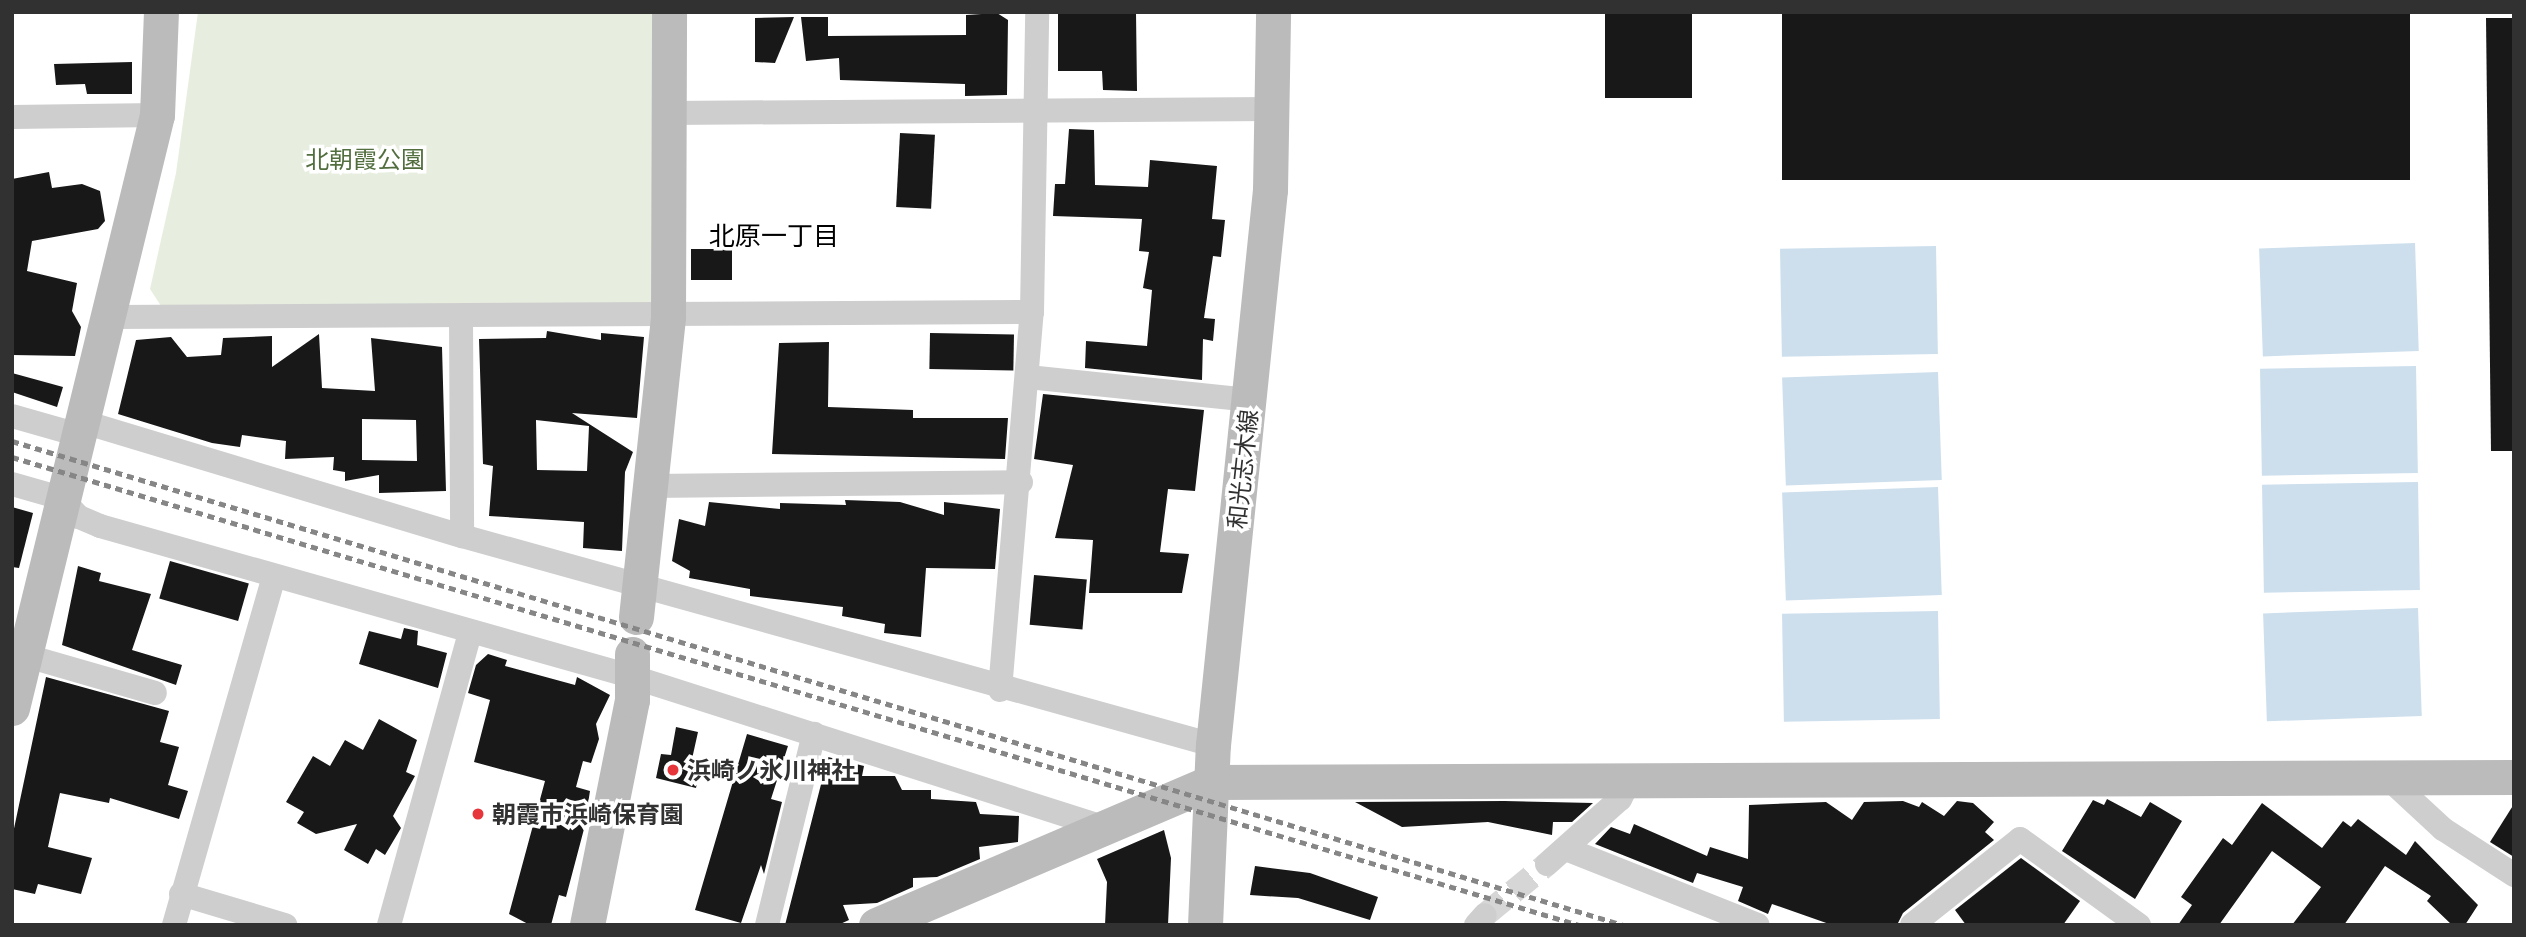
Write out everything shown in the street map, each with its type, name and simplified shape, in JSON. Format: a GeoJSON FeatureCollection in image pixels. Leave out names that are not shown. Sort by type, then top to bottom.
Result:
{"type":"FeatureCollection","features":[{"type":"Feature","properties":{"kind":"street"},"geometry":{"type":"LineString","coordinates":[[12,708],[27,656],[61,498],[84,429],[157,115],[161,12]]}},
{"type":"Feature","properties":{"kind":"street"},"geometry":{"type":"LineString","coordinates":[[638,601],[668,317],[669,12]]}},
{"type":"Feature","properties":{"kind":"street"},"geometry":{"type":"LineString","coordinates":[[1000,690],[1021,482],[1032,312],[1037,12]]}},
{"type":"Feature","properties":{"kind":"street","name":"和光志木線"},"geometry":{"type":"LineString","coordinates":[[1205,925],[1213,744],[1249,400],[1274,109],[1273,12]]}},
{"type":"Feature","properties":{"kind":"street"},"geometry":{"type":"LineString","coordinates":[[669,113],[1274,109]]}},
{"type":"Feature","properties":{"kind":"street"},"geometry":{"type":"LineString","coordinates":[[12,117],[157,115]]}},
{"type":"Feature","properties":{"kind":"street"},"geometry":{"type":"LineString","coordinates":[[111,317],[668,317],[1032,312]]}},
{"type":"Feature","properties":{"kind":"street"},"geometry":{"type":"LineString","coordinates":[[461,317],[462,536]]}},
{"type":"Feature","properties":{"kind":"street"},"geometry":{"type":"LineString","coordinates":[[1028,377],[1249,400]]}},
{"type":"Feature","properties":{"kind":"street"},"geometry":{"type":"LineString","coordinates":[[12,416],[84,429],[462,536],[638,601],[1213,744]]}},
{"type":"Feature","properties":{"kind":"street"},"geometry":{"type":"LineString","coordinates":[[651,486],[1021,482]]}},
{"type":"Feature","properties":{"kind":"street"},"geometry":{"type":"LineString","coordinates":[[12,484],[61,498],[79,517],[100,526],[470,632],[631,665],[814,734],[1109,829]]}},
{"type":"Feature","properties":{"kind":"street"},"geometry":{"type":"LineString","coordinates":[[174,925],[274,577]]}},
{"type":"Feature","properties":{"kind":"street"},"geometry":{"type":"LineString","coordinates":[[389,925],[470,632]]}},
{"type":"Feature","properties":{"kind":"street"},"geometry":{"type":"LineString","coordinates":[[27,656],[155,693]]}},
{"type":"Feature","properties":{"kind":"street"},"geometry":{"type":"LineString","coordinates":[[587,925],[632,700],[631,665]]}},
{"type":"Feature","properties":{"kind":"street"},"geometry":{"type":"LineString","coordinates":[[767,925],[814,734]]}},
{"type":"Feature","properties":{"kind":"street"},"geometry":{"type":"LineString","coordinates":[[876,925],[1109,829],[1212,782],[2390,780],[2514,777]]}},
{"type":"Feature","properties":{"kind":"street"},"geometry":{"type":"LineString","coordinates":[[1630,780],[1620,799],[1556,856],[1758,925]]}},
{"type":"Feature","properties":{"kind":"street"},"geometry":{"type":"LineString","coordinates":[[2390,780],[2443,829],[2514,875]]}},
{"type":"Feature","properties":{"kind":"street"},"geometry":{"type":"LineString","coordinates":[[1912,925],[2020,839],[2139,925]]}},
{"type":"Feature","properties":{"kind":"street"},"geometry":{"type":"LineString","coordinates":[[181,894],[285,925]]}},
{"type":"Feature","properties":{"kind":"green space","name":"北朝霞公園"},"geometry":{"type":"Polygon","coordinates":[[[198,12],[656,12],[653,303],[161,306],[150,289],[176,173],[198,12]]]}},
{"type":"Feature","properties":{"kind":"water"},"geometry":{"type":"Polygon","coordinates":[[[2415,243],[2419,351],[2263,356],[2259,248],[2415,243]]]}},
{"type":"Feature","properties":{"kind":"water"},"geometry":{"type":"Polygon","coordinates":[[[1936,246],[1938,354],[1782,357],[1780,249],[1936,246]]]}},
{"type":"Feature","properties":{"kind":"water"},"geometry":{"type":"Polygon","coordinates":[[[2416,366],[2418,473],[2262,476],[2260,369],[2416,366]]]}},
{"type":"Feature","properties":{"kind":"water"},"geometry":{"type":"Polygon","coordinates":[[[1938,372],[1942,480],[1786,485],[1782,377],[1938,372]]]}},
{"type":"Feature","properties":{"kind":"water"},"geometry":{"type":"Polygon","coordinates":[[[2418,482],[2420,590],[2264,593],[2262,485],[2418,482]]]}},
{"type":"Feature","properties":{"kind":"water"},"geometry":{"type":"Polygon","coordinates":[[[1938,487],[1942,595],[1786,600],[1782,492],[1938,487]]]}},
{"type":"Feature","properties":{"kind":"water"},"geometry":{"type":"Polygon","coordinates":[[[2418,608],[2422,716],[2267,721],[2263,613],[2418,608]]]}},
{"type":"Feature","properties":{"kind":"water"},"geometry":{"type":"Polygon","coordinates":[[[1938,611],[1940,719],[1784,722],[1782,614],[1938,611]]]}},
{"type":"Feature","properties":{"kind":"building"},"geometry":{"type":"Polygon","coordinates":[[[1058,12],[1136,12],[1137,91],[1103,90],[1102,71],[1058,71],[1058,12]]]}},
{"type":"Feature","properties":{"kind":"building"},"geometry":{"type":"Polygon","coordinates":[[[1605,12],[1692,12],[1692,98],[1605,98],[1605,12]]]}},
{"type":"Feature","properties":{"kind":"building"},"geometry":{"type":"Polygon","coordinates":[[[1782,12],[2410,12],[2410,180],[1782,180],[1782,12]]]}},
{"type":"Feature","properties":{"kind":"building"},"geometry":{"type":"Polygon","coordinates":[[[997,13],[1008,20],[1007,95],[965,96],[965,84],[840,80],[839,58],[806,61],[801,17],[828,17],[828,36],[966,35],[966,15],[997,13]]]}},
{"type":"Feature","properties":{"kind":"building"},"geometry":{"type":"Polygon","coordinates":[[[794,17],[775,63],[755,62],[755,18],[794,17]]]}},
{"type":"Feature","properties":{"kind":"building"},"geometry":{"type":"Polygon","coordinates":[[[2486,18],[2514,18],[2514,451],[2491,451],[2486,18]]]}},
{"type":"Feature","properties":{"kind":"building"},"geometry":{"type":"Polygon","coordinates":[[[132,62],[132,94],[87,94],[85,84],[56,85],[54,64],[132,62]]]}},
{"type":"Feature","properties":{"kind":"building"},"geometry":{"type":"Polygon","coordinates":[[[1069,129],[1094,130],[1095,185],[1148,187],[1150,160],[1217,166],[1212,219],[1225,220],[1221,257],[1213,256],[1204,318],[1215,319],[1213,341],[1203,339],[1202,380],[1085,368],[1086,341],[1147,346],[1152,290],[1143,288],[1149,252],[1139,251],[1142,219],[1053,216],[1055,184],[1065,184],[1069,129]]]}},
{"type":"Feature","properties":{"kind":"building"},"geometry":{"type":"Polygon","coordinates":[[[900,133],[935,135],[931,209],[896,207],[900,133]]]}},
{"type":"Feature","properties":{"kind":"building"},"geometry":{"type":"Polygon","coordinates":[[[49,172],[52,188],[82,184],[100,191],[105,221],[98,229],[32,241],[27,271],[77,283],[72,311],[81,327],[75,356],[12,355],[12,179],[49,172]]]}},
{"type":"Feature","properties":{"kind":"building"},"geometry":{"type":"Polygon","coordinates":[[[691,249],[732,249],[732,280],[691,280],[691,249]]]}},
{"type":"Feature","properties":{"kind":"building"},"geometry":{"type":"Polygon","coordinates":[[[547,331],[601,340],[601,333],[644,337],[637,418],[572,413],[633,452],[625,472],[622,551],[583,548],[584,522],[489,516],[493,466],[483,464],[479,339],[546,338],[547,331]],[[536,420],[537,470],[587,471],[589,426],[536,420]]]}},
{"type":"Feature","properties":{"kind":"building"},"geometry":{"type":"Polygon","coordinates":[[[930,333],[1014,334],[1013,370],[929,369],[930,333]]]}},
{"type":"Feature","properties":{"kind":"building"},"geometry":{"type":"Polygon","coordinates":[[[319,334],[322,388],[375,391],[371,338],[442,347],[446,491],[379,493],[379,475],[345,481],[345,472],[333,470],[334,457],[285,459],[286,441],[242,435],[240,447],[212,443],[118,414],[136,340],[171,337],[187,357],[221,355],[223,338],[272,336],[272,367],[319,334]],[[362,419],[362,460],[417,461],[416,420],[362,419]]]}},
{"type":"Feature","properties":{"kind":"building"},"geometry":{"type":"Polygon","coordinates":[[[829,342],[828,407],[913,410],[913,418],[1008,418],[1005,459],[772,454],[779,343],[829,342]]]}},
{"type":"Feature","properties":{"kind":"building"},"geometry":{"type":"Polygon","coordinates":[[[12,373],[63,387],[57,407],[12,392],[12,373]]]}},
{"type":"Feature","properties":{"kind":"building"},"geometry":{"type":"Polygon","coordinates":[[[1043,394],[1204,410],[1195,491],[1168,489],[1160,552],[1189,554],[1182,593],[1089,593],[1093,540],[1055,538],[1073,465],[1034,459],[1043,394]]]}},
{"type":"Feature","properties":{"kind":"building"},"geometry":{"type":"Polygon","coordinates":[[[845,500],[900,502],[944,515],[944,502],[1000,509],[995,569],[926,568],[921,637],[884,633],[885,624],[842,616],[843,607],[750,596],[750,589],[689,578],[690,571],[672,561],[679,519],[705,526],[709,502],[780,509],[780,503],[846,505],[845,500]]]}},
{"type":"Feature","properties":{"kind":"building"},"geometry":{"type":"Polygon","coordinates":[[[12,507],[33,513],[19,568],[12,567],[12,507]]]}},
{"type":"Feature","properties":{"kind":"building"},"geometry":{"type":"Polygon","coordinates":[[[170,561],[249,584],[238,621],[159,598],[170,561]]]}},
{"type":"Feature","properties":{"kind":"building"},"geometry":{"type":"Polygon","coordinates":[[[78,566],[101,573],[99,581],[151,594],[132,650],[182,665],[176,685],[62,645],[78,566]]]}},
{"type":"Feature","properties":{"kind":"building"},"geometry":{"type":"Polygon","coordinates":[[[1034,575],[1087,580],[1082,629],[1030,625],[1034,575]]]}},
{"type":"Feature","properties":{"kind":"building"},"geometry":{"type":"Polygon","coordinates":[[[404,628],[418,631],[417,645],[447,653],[438,688],[359,664],[369,631],[401,639],[404,628]]]}},
{"type":"Feature","properties":{"kind":"building"},"geometry":{"type":"Polygon","coordinates":[[[488,654],[507,660],[505,666],[575,685],[577,677],[610,695],[596,724],[599,739],[591,763],[583,761],[576,787],[590,791],[584,829],[566,897],[559,895],[551,925],[530,925],[509,914],[545,781],[474,762],[490,700],[468,693],[476,665],[488,654]]]}},
{"type":"Feature","properties":{"kind":"building"},"geometry":{"type":"Polygon","coordinates":[[[46,677],[169,711],[160,742],[179,747],[168,785],[188,791],[179,819],[110,798],[109,803],[60,793],[48,847],[92,858],[81,894],[38,884],[35,894],[12,889],[12,838],[46,677]]]}},
{"type":"Feature","properties":{"kind":"building"},"geometry":{"type":"Polygon","coordinates":[[[379,719],[417,740],[406,772],[415,776],[393,816],[401,828],[385,855],[376,849],[368,864],[344,850],[357,824],[316,834],[297,823],[304,812],[286,802],[313,756],[330,766],[345,740],[363,750],[379,719]]]}},
{"type":"Feature","properties":{"kind":"building"},"geometry":{"type":"Polygon","coordinates":[[[676,727],[698,732],[692,759],[701,761],[696,788],[656,778],[661,754],[671,755],[676,727]]]}},
{"type":"Feature","properties":{"kind":"building"},"geometry":{"type":"Polygon","coordinates":[[[747,734],[788,746],[771,799],[782,802],[764,874],[761,865],[741,923],[695,910],[747,734]]]}},
{"type":"Feature","properties":{"kind":"building"},"geometry":{"type":"Polygon","coordinates":[[[828,757],[864,766],[862,776],[895,776],[902,790],[931,790],[931,799],[976,802],[980,814],[1019,816],[1018,842],[979,847],[980,859],[937,877],[913,878],[913,887],[877,903],[843,905],[849,920],[838,925],[785,925],[828,757]]]}},
{"type":"Feature","properties":{"kind":"building"},"geometry":{"type":"Polygon","coordinates":[[[2107,799],[2141,817],[2150,802],[2182,821],[2135,899],[2062,851],[2093,800],[2104,805],[2107,799]]]}},
{"type":"Feature","properties":{"kind":"building"},"geometry":{"type":"Polygon","coordinates":[[[1903,801],[1919,807],[1922,802],[1944,816],[1957,801],[1973,803],[1994,822],[1985,832],[1994,840],[1903,913],[1897,925],[1832,925],[1772,904],[1768,914],[1738,901],[1743,887],[1697,873],[1693,883],[1595,844],[1611,827],[1630,834],[1634,824],[1707,856],[1710,847],[1748,859],[1749,805],[1826,802],[1852,820],[1864,802],[1903,801]]]}},
{"type":"Feature","properties":{"kind":"building"},"geometry":{"type":"Polygon","coordinates":[[[1355,802],[1593,803],[1572,822],[1553,822],[1552,835],[1488,822],[1402,827],[1355,802]]]}},
{"type":"Feature","properties":{"kind":"building"},"geometry":{"type":"Polygon","coordinates":[[[2262,803],[2322,848],[2343,821],[2351,827],[2358,819],[2406,855],[2415,841],[2478,905],[2465,925],[2452,925],[2427,901],[2431,896],[2385,866],[2344,925],[2292,925],[2321,887],[2272,851],[2219,925],[2178,925],[2192,905],[2181,897],[2223,838],[2232,845],[2262,803]]]}},
{"type":"Feature","properties":{"kind":"building"},"geometry":{"type":"Polygon","coordinates":[[[2514,804],[2514,857],[2490,842],[2514,804]]]}},
{"type":"Feature","properties":{"kind":"building"},"geometry":{"type":"Polygon","coordinates":[[[1164,830],[1171,858],[1168,925],[1105,925],[1107,882],[1097,859],[1164,830]]]}},
{"type":"Feature","properties":{"kind":"building"},"geometry":{"type":"Polygon","coordinates":[[[2021,858],[2080,901],[2063,925],[1966,925],[1955,910],[2021,858]]]}},
{"type":"Feature","properties":{"kind":"building"},"geometry":{"type":"Polygon","coordinates":[[[1255,866],[1310,873],[1378,897],[1370,920],[1298,898],[1250,895],[1255,866]]]}},
{"type":"Feature","properties":{"kind":"tunnel"},"geometry":{"type":"LineString","coordinates":[[1485,915],[1547,864]]}},
{"type":"Feature","properties":{"kind":"railway"},"geometry":{"type":"LineString","coordinates":[[12,441],[1623,925]]}},
{"type":"Feature","properties":{"kind":"railway"},"geometry":{"type":"LineString","coordinates":[[12,457],[1579,925]]}},
{"type":"Feature","properties":{"kind":"place","name":"浜崎ノ氷川神社"},"geometry":{"type":"Point","coordinates":[673,770]}},
{"type":"Feature","properties":{"kind":"place","name":"朝霞市浜崎保育園"},"geometry":{"type":"Point","coordinates":[478,814]}},
{"type":"Feature","properties":{"kind":"district","name":"北原一丁目"},"geometry":{"type":"Point","coordinates":[774,236]}}]}
